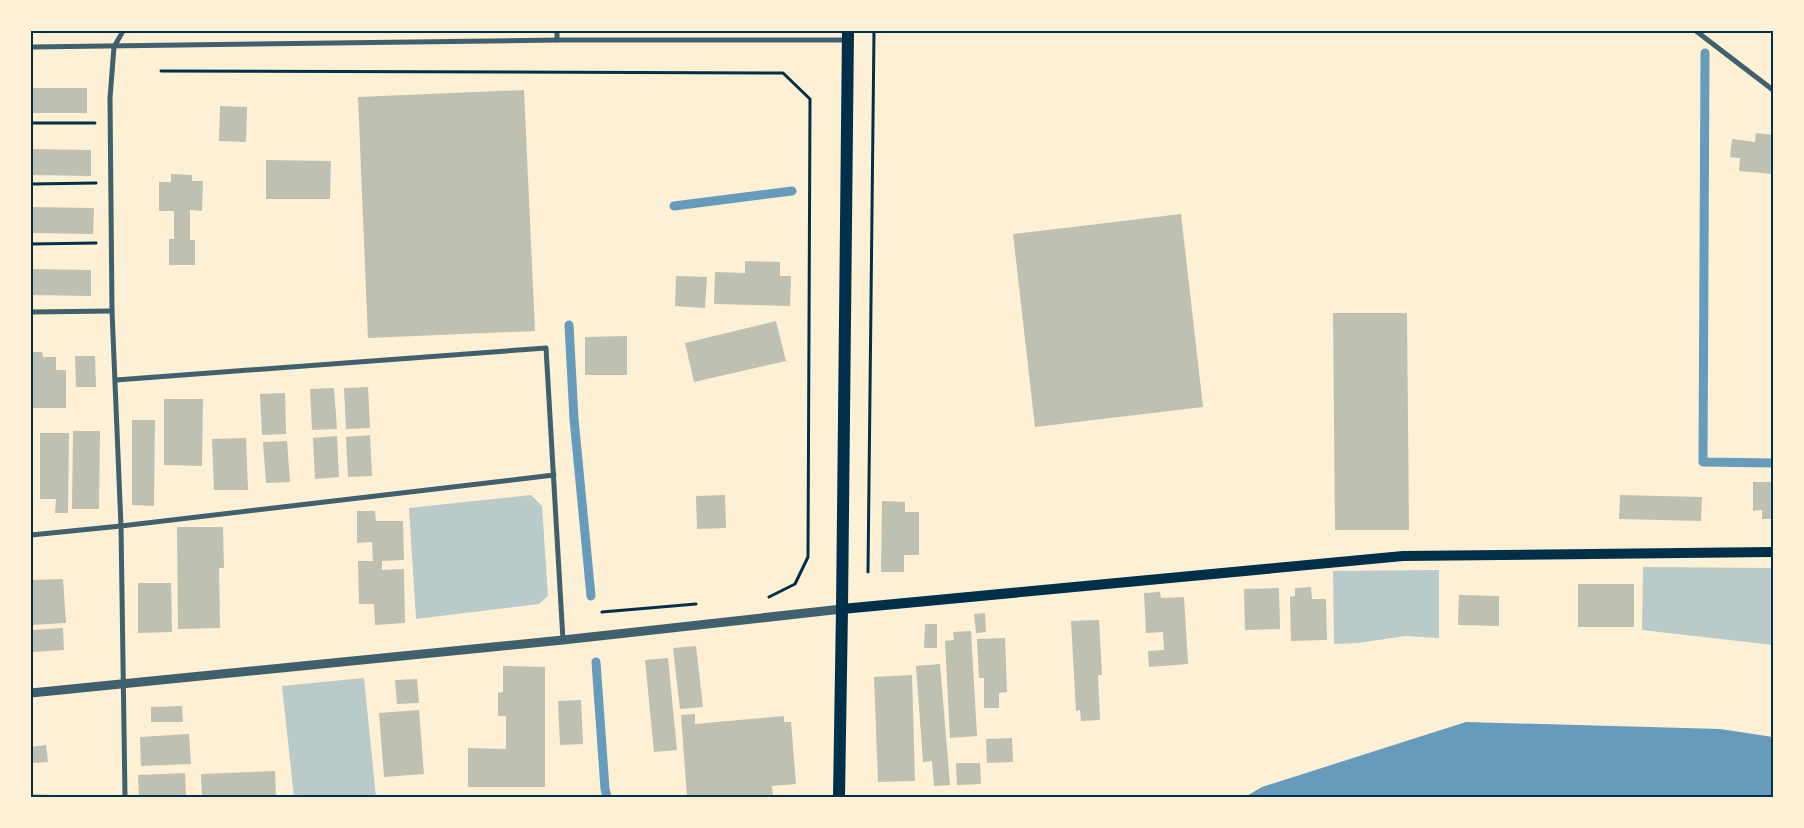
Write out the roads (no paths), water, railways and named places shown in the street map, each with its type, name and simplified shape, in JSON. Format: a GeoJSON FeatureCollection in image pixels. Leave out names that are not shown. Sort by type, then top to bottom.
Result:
{"type":"FeatureCollection","features":[{"type":"Feature","properties":{"kind":"main road"},"geometry":{"type":"LineString","coordinates":[[839,797],[848,36]]}},
{"type":"Feature","properties":{"kind":"main road"},"geometry":{"type":"LineString","coordinates":[[842,609],[1403,556],[1773,552]]}},
{"type":"Feature","properties":{"kind":"street"},"geometry":{"type":"LineString","coordinates":[[123,31],[114,47],[110,123],[112,311],[121,526],[125,797]]}},
{"type":"Feature","properties":{"kind":"street"},"geometry":{"type":"LineString","coordinates":[[557,31],[557,40]]}},
{"type":"Feature","properties":{"kind":"street"},"geometry":{"type":"LineString","coordinates":[[1696,31],[1773,90]]}},
{"type":"Feature","properties":{"kind":"street"},"geometry":{"type":"LineString","coordinates":[[31,47],[848,36]]}},
{"type":"Feature","properties":{"kind":"street"},"geometry":{"type":"LineString","coordinates":[[31,312],[112,311]]}},
{"type":"Feature","properties":{"kind":"street"},"geometry":{"type":"LineString","coordinates":[[116,380],[546,348],[562,640]]}},
{"type":"Feature","properties":{"kind":"street"},"geometry":{"type":"LineString","coordinates":[[31,534],[121,526],[554,474]]}},
{"type":"Feature","properties":{"kind":"street"},"geometry":{"type":"LineString","coordinates":[[31,693],[562,640],[842,609]]}},
{"type":"Feature","properties":{"kind":"water"},"geometry":{"type":"Polygon","coordinates":[[[1466,722],[1720,729],[1773,737],[1773,797],[1245,797],[1262,787],[1466,722]]]}},
{"type":"Feature","properties":{"kind":"waterway"},"geometry":{"type":"LineString","coordinates":[[1705,53],[1703,462],[1773,463]]}},
{"type":"Feature","properties":{"kind":"waterway"},"geometry":{"type":"LineString","coordinates":[[674,206],[792,191]]}},
{"type":"Feature","properties":{"kind":"waterway"},"geometry":{"type":"LineString","coordinates":[[569,325],[574,419],[591,596]]}},
{"type":"Feature","properties":{"kind":"waterway"},"geometry":{"type":"LineString","coordinates":[[596,662],[607,797]]}}]}
